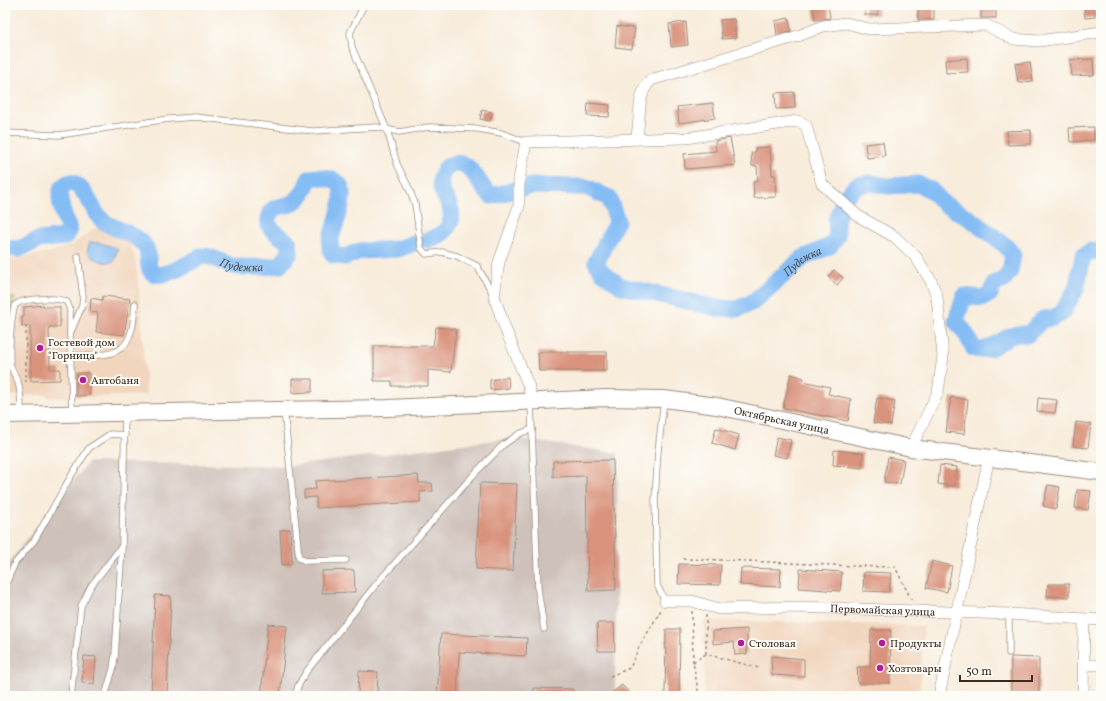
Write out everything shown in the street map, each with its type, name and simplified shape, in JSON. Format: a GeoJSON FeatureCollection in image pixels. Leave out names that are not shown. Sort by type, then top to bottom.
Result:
{"type":"FeatureCollection","features":[{"type":"Feature","properties":{"kind":"street"},"geometry":{"type":"LineString","coordinates":[[636,139],[639,128],[640,104],[644,87],[651,80],[801,35],[823,26],[846,23],[869,29],[986,25],[1013,39],[1039,41],[1101,32]]}},
{"type":"Feature","properties":{"kind":"street"},"geometry":{"type":"LineString","coordinates":[[531,400],[529,388],[504,328],[494,296],[499,262],[517,215],[521,197],[520,180],[526,142],[686,138],[798,121],[806,125],[822,184],[858,216],[895,236],[916,257],[931,281],[937,297],[942,356],[938,392],[911,448]]}},
{"type":"Feature","properties":{"kind":"street","name":"Октябрьская улица"},"geometry":{"type":"LineString","coordinates":[[5,415],[284,410],[606,398],[664,399],[718,406],[911,448],[1101,472]]}},
{"type":"Feature","properties":{"kind":"street"},"geometry":{"type":"LineString","coordinates":[[939,696],[989,457]]}},
{"type":"Feature","properties":{"kind":"street","name":"Первомайская улица"},"geometry":{"type":"LineString","coordinates":[[666,601],[692,601],[719,609],[797,607],[1009,614],[1101,620]]}},
{"type":"Feature","properties":{"kind":"street"},"geometry":{"type":"LineString","coordinates":[[1083,696],[1084,620]]}},
{"type":"Feature","properties":{"kind":"street"},"geometry":{"type":"LineString","coordinates":[[1084,665],[1101,665]]}},
{"type":"Feature","properties":{"kind":"lane"},"geometry":{"type":"LineString","coordinates":[[364,5],[350,33],[352,47],[387,130],[397,164],[415,204],[418,235],[421,248],[426,254],[442,252],[457,256],[477,266],[494,296]]}},
{"type":"Feature","properties":{"kind":"lane"},"geometry":{"type":"LineString","coordinates":[[5,133],[59,135],[168,119],[195,117],[217,118],[293,130],[313,131],[377,128],[399,132],[429,127],[479,129],[501,133],[526,142]]}},
{"type":"Feature","properties":{"kind":"lane"},"geometry":{"type":"LineString","coordinates":[[70,334],[82,306],[83,296],[78,256]]}},
{"type":"Feature","properties":{"kind":"lane"},"geometry":{"type":"LineString","coordinates":[[21,414],[20,392],[10,359],[12,316],[15,305],[25,300],[59,299],[67,302],[70,310],[72,413]]}},
{"type":"Feature","properties":{"kind":"lane"},"geometry":{"type":"LineString","coordinates":[[71,356],[108,355],[121,348],[130,336],[135,304]]}},
{"type":"Feature","properties":{"kind":"lane"},"geometry":{"type":"LineString","coordinates":[[664,399],[658,451],[655,499],[657,585],[666,601]]}},
{"type":"Feature","properties":{"kind":"lane"},"geometry":{"type":"LineString","coordinates":[[531,400],[538,590],[544,629]]}},
{"type":"Feature","properties":{"kind":"lane"},"geometry":{"type":"LineString","coordinates":[[284,410],[299,558],[306,561],[346,560]]}},
{"type":"Feature","properties":{"kind":"lane"},"geometry":{"type":"LineString","coordinates":[[105,696],[113,669],[115,656],[122,546],[125,412]]}},
{"type":"Feature","properties":{"kind":"lane"},"geometry":{"type":"LineString","coordinates":[[295,696],[298,686],[306,672],[378,582],[477,471],[504,445],[519,434],[532,429]]}},
{"type":"Feature","properties":{"kind":"lane"},"geometry":{"type":"LineString","coordinates":[[5,586],[15,563],[34,541],[71,476],[89,448],[110,434],[124,435]]}},
{"type":"Feature","properties":{"kind":"lane"},"geometry":{"type":"LineString","coordinates":[[71,696],[81,606],[91,586],[122,546]]}},
{"type":"Feature","properties":{"kind":"lane"},"geometry":{"type":"LineString","coordinates":[[1009,614],[1009,653]]}},
{"type":"Feature","properties":{"kind":"path"},"geometry":{"type":"LineString","coordinates":[[20,392],[26,388],[26,326]]}},
{"type":"Feature","properties":{"kind":"path"},"geometry":{"type":"LineString","coordinates":[[26,374],[31,373]]}},
{"type":"Feature","properties":{"kind":"path"},"geometry":{"type":"LineString","coordinates":[[683,559],[749,560],[831,566],[895,567],[918,611]]}},
{"type":"Feature","properties":{"kind":"path"},"geometry":{"type":"LineString","coordinates":[[610,676],[630,668],[639,647],[656,621],[666,601]]}},
{"type":"Feature","properties":{"kind":"path"},"geometry":{"type":"LineString","coordinates":[[692,601],[693,662],[699,696]]}},
{"type":"Feature","properties":{"kind":"path"},"geometry":{"type":"LineString","coordinates":[[706,605],[706,654]]}},
{"type":"Feature","properties":{"kind":"path"},"geometry":{"type":"LineString","coordinates":[[693,662],[706,654],[759,668]]}},
{"type":"Feature","properties":{"kind":"shaded area"},"geometry":{"type":"Polygon","coordinates":[[[98,226],[129,241],[135,256],[139,288],[146,395],[48,398],[47,395],[5,396],[5,261],[51,252],[72,245],[98,226]]]}},
{"type":"Feature","properties":{"kind":"shaded area"},"geometry":{"type":"Polygon","coordinates":[[[511,438],[618,453],[615,696],[5,696],[5,567],[88,462],[290,466],[511,438]]]}},
{"type":"Feature","properties":{"kind":"shaded area"},"geometry":{"type":"Polygon","coordinates":[[[704,620],[924,626],[919,696],[705,696],[704,620]]]}},
{"type":"Feature","properties":{"kind":"green space"},"geometry":{"type":"Polygon","coordinates":[[[5,297],[15,298],[9,314],[9,326],[5,326],[5,297]]]}},
{"type":"Feature","properties":{"kind":"water"},"geometry":{"type":"Polygon","coordinates":[[[90,242],[117,248],[113,262],[102,262],[89,255],[87,252],[90,242]]]}},
{"type":"Feature","properties":{"kind":"building"},"geometry":{"type":"Polygon","coordinates":[[[813,5],[828,5],[830,18],[815,20],[813,5]]]}},
{"type":"Feature","properties":{"kind":"building"},"geometry":{"type":"Polygon","coordinates":[[[865,5],[877,5],[878,15],[865,15],[865,5]]]}},
{"type":"Feature","properties":{"kind":"building"},"geometry":{"type":"Polygon","coordinates":[[[918,5],[934,5],[934,20],[918,20],[918,5]]]}},
{"type":"Feature","properties":{"kind":"building"},"geometry":{"type":"Polygon","coordinates":[[[981,5],[996,5],[996,18],[981,18],[981,5]]]}},
{"type":"Feature","properties":{"kind":"building"},"geometry":{"type":"Polygon","coordinates":[[[1084,5],[1095,5],[1095,17],[1085,18],[1084,5]]]}},
{"type":"Feature","properties":{"kind":"building"},"geometry":{"type":"Polygon","coordinates":[[[789,18],[791,31],[777,35],[775,21],[789,18]]]}},
{"type":"Feature","properties":{"kind":"building"},"geometry":{"type":"Polygon","coordinates":[[[734,19],[736,38],[722,39],[720,20],[734,19]]]}},
{"type":"Feature","properties":{"kind":"building"},"geometry":{"type":"Polygon","coordinates":[[[686,22],[688,45],[671,47],[669,24],[686,22]]]}},
{"type":"Feature","properties":{"kind":"building"},"geometry":{"type":"Polygon","coordinates":[[[617,26],[635,28],[632,49],[615,47],[617,26]]]}},
{"type":"Feature","properties":{"kind":"building"},"geometry":{"type":"Polygon","coordinates":[[[967,58],[968,72],[946,73],[945,60],[967,58]]]}},
{"type":"Feature","properties":{"kind":"building"},"geometry":{"type":"Polygon","coordinates":[[[1093,59],[1094,75],[1072,76],[1070,60],[1093,59]]]}},
{"type":"Feature","properties":{"kind":"building"},"geometry":{"type":"Polygon","coordinates":[[[1030,62],[1033,81],[1018,83],[1015,64],[1030,62]]]}},
{"type":"Feature","properties":{"kind":"building"},"geometry":{"type":"Polygon","coordinates":[[[794,92],[795,108],[776,109],[775,93],[794,92]]]}},
{"type":"Feature","properties":{"kind":"building"},"geometry":{"type":"Polygon","coordinates":[[[588,103],[610,105],[609,117],[587,116],[588,103]]]}},
{"type":"Feature","properties":{"kind":"building"},"geometry":{"type":"Polygon","coordinates":[[[713,103],[715,118],[679,123],[677,107],[713,103]]]}},
{"type":"Feature","properties":{"kind":"building"},"geometry":{"type":"Polygon","coordinates":[[[482,110],[492,112],[490,121],[480,119],[482,110]]]}},
{"type":"Feature","properties":{"kind":"building"},"geometry":{"type":"Polygon","coordinates":[[[1094,127],[1094,140],[1070,142],[1069,128],[1094,127]]]}},
{"type":"Feature","properties":{"kind":"building"},"geometry":{"type":"Polygon","coordinates":[[[1031,130],[1031,144],[1008,145],[1007,131],[1031,130]]]}},
{"type":"Feature","properties":{"kind":"building"},"geometry":{"type":"Polygon","coordinates":[[[730,138],[735,165],[685,169],[684,154],[716,151],[715,141],[730,138]]]}},
{"type":"Feature","properties":{"kind":"building"},"geometry":{"type":"Polygon","coordinates":[[[883,142],[885,156],[867,158],[865,144],[883,142]]]}},
{"type":"Feature","properties":{"kind":"building"},"geometry":{"type":"Polygon","coordinates":[[[770,147],[772,175],[775,175],[776,197],[754,198],[753,182],[758,181],[757,166],[752,166],[751,153],[755,152],[755,148],[770,147]]]}},
{"type":"Feature","properties":{"kind":"building"},"geometry":{"type":"Polygon","coordinates":[[[834,270],[843,278],[837,285],[828,277],[834,270]]]}},
{"type":"Feature","properties":{"kind":"building"},"geometry":{"type":"Polygon","coordinates":[[[103,296],[130,299],[124,335],[96,332],[98,313],[90,312],[91,298],[102,300],[103,296]]]}},
{"type":"Feature","properties":{"kind":"building","name":"Гостевой дом \"Горница\""},"geometry":{"type":"Polygon","coordinates":[[[44,305],[44,307],[60,307],[60,327],[49,327],[50,369],[60,369],[60,380],[31,381],[30,326],[22,326],[22,317],[24,317],[24,307],[44,305]]]}},
{"type":"Feature","properties":{"kind":"building"},"geometry":{"type":"Polygon","coordinates":[[[436,327],[456,329],[451,372],[428,370],[428,386],[392,386],[392,381],[374,381],[374,346],[433,346],[436,327]]]}},
{"type":"Feature","properties":{"kind":"building"},"geometry":{"type":"Polygon","coordinates":[[[538,352],[607,352],[607,371],[539,371],[538,352]]]}},
{"type":"Feature","properties":{"kind":"building","name":"Автобаня"},"geometry":{"type":"Polygon","coordinates":[[[77,373],[89,373],[90,395],[76,396],[77,373]]]}},
{"type":"Feature","properties":{"kind":"building"},"geometry":{"type":"Polygon","coordinates":[[[791,374],[804,378],[803,381],[830,387],[828,394],[851,399],[848,421],[783,408],[791,374]]]}},
{"type":"Feature","properties":{"kind":"building"},"geometry":{"type":"Polygon","coordinates":[[[508,377],[509,388],[490,390],[490,380],[508,377]]]}},
{"type":"Feature","properties":{"kind":"building"},"geometry":{"type":"Polygon","coordinates":[[[292,379],[312,379],[312,392],[292,393],[292,379]]]}},
{"type":"Feature","properties":{"kind":"building"},"geometry":{"type":"Polygon","coordinates":[[[951,397],[968,400],[964,434],[946,432],[951,397]]]}},
{"type":"Feature","properties":{"kind":"building"},"geometry":{"type":"Polygon","coordinates":[[[877,398],[895,401],[891,425],[873,423],[877,398]]]}},
{"type":"Feature","properties":{"kind":"building"},"geometry":{"type":"Polygon","coordinates":[[[1038,398],[1057,400],[1055,413],[1037,411],[1038,398]]]}},
{"type":"Feature","properties":{"kind":"building"},"geometry":{"type":"Polygon","coordinates":[[[1076,422],[1091,424],[1088,448],[1073,446],[1076,422]]]}},
{"type":"Feature","properties":{"kind":"building"},"geometry":{"type":"Polygon","coordinates":[[[716,428],[739,435],[735,450],[712,443],[716,428]]]}},
{"type":"Feature","properties":{"kind":"building"},"geometry":{"type":"Polygon","coordinates":[[[777,437],[791,440],[787,458],[773,455],[777,437]]]}},
{"type":"Feature","properties":{"kind":"building"},"geometry":{"type":"Polygon","coordinates":[[[834,450],[863,453],[862,468],[833,465],[834,450]]]}},
{"type":"Feature","properties":{"kind":"building"},"geometry":{"type":"Polygon","coordinates":[[[888,457],[904,460],[900,484],[884,482],[888,457]]]}},
{"type":"Feature","properties":{"kind":"building"},"geometry":{"type":"Polygon","coordinates":[[[613,460],[616,590],[588,591],[586,476],[553,477],[553,461],[613,460]]]}},
{"type":"Feature","properties":{"kind":"building"},"geometry":{"type":"Polygon","coordinates":[[[940,465],[957,467],[955,486],[938,484],[940,465]]]}},
{"type":"Feature","properties":{"kind":"building"},"geometry":{"type":"Polygon","coordinates":[[[418,475],[419,483],[432,483],[433,491],[420,492],[420,502],[316,508],[316,497],[304,498],[304,490],[316,489],[315,481],[418,475]]]}},
{"type":"Feature","properties":{"kind":"building"},"geometry":{"type":"Polygon","coordinates":[[[480,483],[517,484],[513,571],[476,569],[480,483]]]}},
{"type":"Feature","properties":{"kind":"building"},"geometry":{"type":"Polygon","coordinates":[[[1048,485],[1060,487],[1056,509],[1043,506],[1048,485]]]}},
{"type":"Feature","properties":{"kind":"building"},"geometry":{"type":"Polygon","coordinates":[[[1077,490],[1091,491],[1088,510],[1075,508],[1077,490]]]}},
{"type":"Feature","properties":{"kind":"building"},"geometry":{"type":"Polygon","coordinates":[[[290,529],[292,564],[282,565],[280,530],[290,529]]]}},
{"type":"Feature","properties":{"kind":"building"},"geometry":{"type":"Polygon","coordinates":[[[932,561],[952,566],[947,592],[926,588],[932,561]]]}},
{"type":"Feature","properties":{"kind":"building"},"geometry":{"type":"Polygon","coordinates":[[[679,564],[721,565],[720,585],[678,584],[679,564]]]}},
{"type":"Feature","properties":{"kind":"building"},"geometry":{"type":"Polygon","coordinates":[[[741,568],[781,569],[780,587],[740,585],[741,568]]]}},
{"type":"Feature","properties":{"kind":"building"},"geometry":{"type":"Polygon","coordinates":[[[800,569],[842,572],[840,591],[799,588],[800,569]]]}},
{"type":"Feature","properties":{"kind":"building"},"geometry":{"type":"Polygon","coordinates":[[[354,570],[355,592],[322,593],[322,571],[354,570]]]}},
{"type":"Feature","properties":{"kind":"building"},"geometry":{"type":"Polygon","coordinates":[[[864,572],[891,573],[889,592],[863,591],[864,572]]]}},
{"type":"Feature","properties":{"kind":"building"},"geometry":{"type":"Polygon","coordinates":[[[1048,584],[1069,584],[1069,597],[1047,596],[1048,584]]]}},
{"type":"Feature","properties":{"kind":"building"},"geometry":{"type":"Polygon","coordinates":[[[155,595],[171,596],[167,696],[151,696],[155,595]]]}},
{"type":"Feature","properties":{"kind":"building"},"geometry":{"type":"Polygon","coordinates":[[[597,623],[614,623],[615,651],[598,651],[597,623]]]}},
{"type":"Feature","properties":{"kind":"building"},"geometry":{"type":"Polygon","coordinates":[[[268,624],[287,626],[280,696],[261,696],[268,624]]]}},
{"type":"Feature","properties":{"kind":"building"},"geometry":{"type":"Polygon","coordinates":[[[666,629],[680,629],[679,696],[665,696],[666,629]]]}},
{"type":"Feature","properties":{"kind":"building","name":"Столовая"},"geometry":{"type":"Polygon","coordinates":[[[747,629],[747,654],[735,655],[734,642],[713,644],[713,631],[747,629]]]}},
{"type":"Feature","properties":{"kind":"building"},"geometry":{"type":"Polygon","coordinates":[[[871,630],[891,630],[890,683],[858,683],[857,667],[870,667],[871,630]]]}},
{"type":"Feature","properties":{"kind":"building"},"geometry":{"type":"Polygon","coordinates":[[[441,634],[527,638],[526,656],[459,652],[457,696],[437,696],[441,634]]]}},
{"type":"Feature","properties":{"kind":"building"},"geometry":{"type":"Polygon","coordinates":[[[84,656],[96,657],[94,684],[82,683],[84,656]]]}},
{"type":"Feature","properties":{"kind":"building"},"geometry":{"type":"Polygon","coordinates":[[[771,656],[804,659],[804,677],[772,675],[771,656]]]}},
{"type":"Feature","properties":{"kind":"building"},"geometry":{"type":"Polygon","coordinates":[[[1011,657],[1039,658],[1039,696],[1011,696],[1011,657]]]}},
{"type":"Feature","properties":{"kind":"building"},"geometry":{"type":"Polygon","coordinates":[[[359,671],[378,672],[377,696],[358,696],[359,671]]]}},
{"type":"Feature","properties":{"kind":"building"},"geometry":{"type":"Polygon","coordinates":[[[622,685],[632,696],[608,696],[622,685]]]}},
{"type":"Feature","properties":{"kind":"building"},"geometry":{"type":"Polygon","coordinates":[[[534,688],[573,689],[573,696],[533,696],[534,688]]]}},
{"type":"Feature","properties":{"kind":"waterway","name":"Пудежка"},"geometry":{"type":"LineString","coordinates":[[428,240],[439,236],[450,224],[450,207],[442,190],[441,181],[444,171],[455,163],[469,168],[491,196],[531,186],[586,187],[609,198],[617,221],[596,262],[602,272],[621,286],[717,308],[737,309],[753,302],[803,258],[830,246],[837,236],[836,220],[845,197],[857,185],[871,183],[888,186],[918,184],[931,190],[944,204],[969,218],[1006,246],[1013,255],[1010,271],[1003,281],[995,283],[990,294],[981,298],[964,296],[956,321],[966,334],[974,349],[982,350],[989,348],[1012,335],[1027,335],[1043,319],[1053,318],[1062,313],[1076,289],[1083,256],[1091,251],[1101,253]]}},
{"type":"Feature","properties":{"kind":"waterway","name":"Пудежка"},"geometry":{"type":"LineString","coordinates":[[5,248],[19,249],[38,240],[65,237],[69,230],[62,210],[60,196],[61,190],[65,185],[71,182],[80,188],[103,221],[143,243],[148,256],[149,267],[152,272],[165,274],[202,256],[240,267],[280,265],[290,253],[289,243],[274,232],[269,226],[268,220],[271,212],[273,209],[290,204],[297,200],[307,186],[309,179],[317,177],[330,179],[338,183],[342,189],[340,208],[330,243],[333,255],[345,257],[360,251],[398,249],[414,243]]}},
{"type":"Feature","properties":{"kind":"place","name":"Гостевой дом \"Горница\""},"geometry":{"type":"Point","coordinates":[40,348]}},
{"type":"Feature","properties":{"kind":"place","name":"Автобаня"},"geometry":{"type":"Point","coordinates":[83,380]}},
{"type":"Feature","properties":{"kind":"place","name":"Столовая"},"geometry":{"type":"Point","coordinates":[741,643]}},
{"type":"Feature","properties":{"kind":"place","name":"Продукты"},"geometry":{"type":"Point","coordinates":[882,643]}},
{"type":"Feature","properties":{"kind":"place","name":"Хозтовары"},"geometry":{"type":"Point","coordinates":[880,668]}}]}
